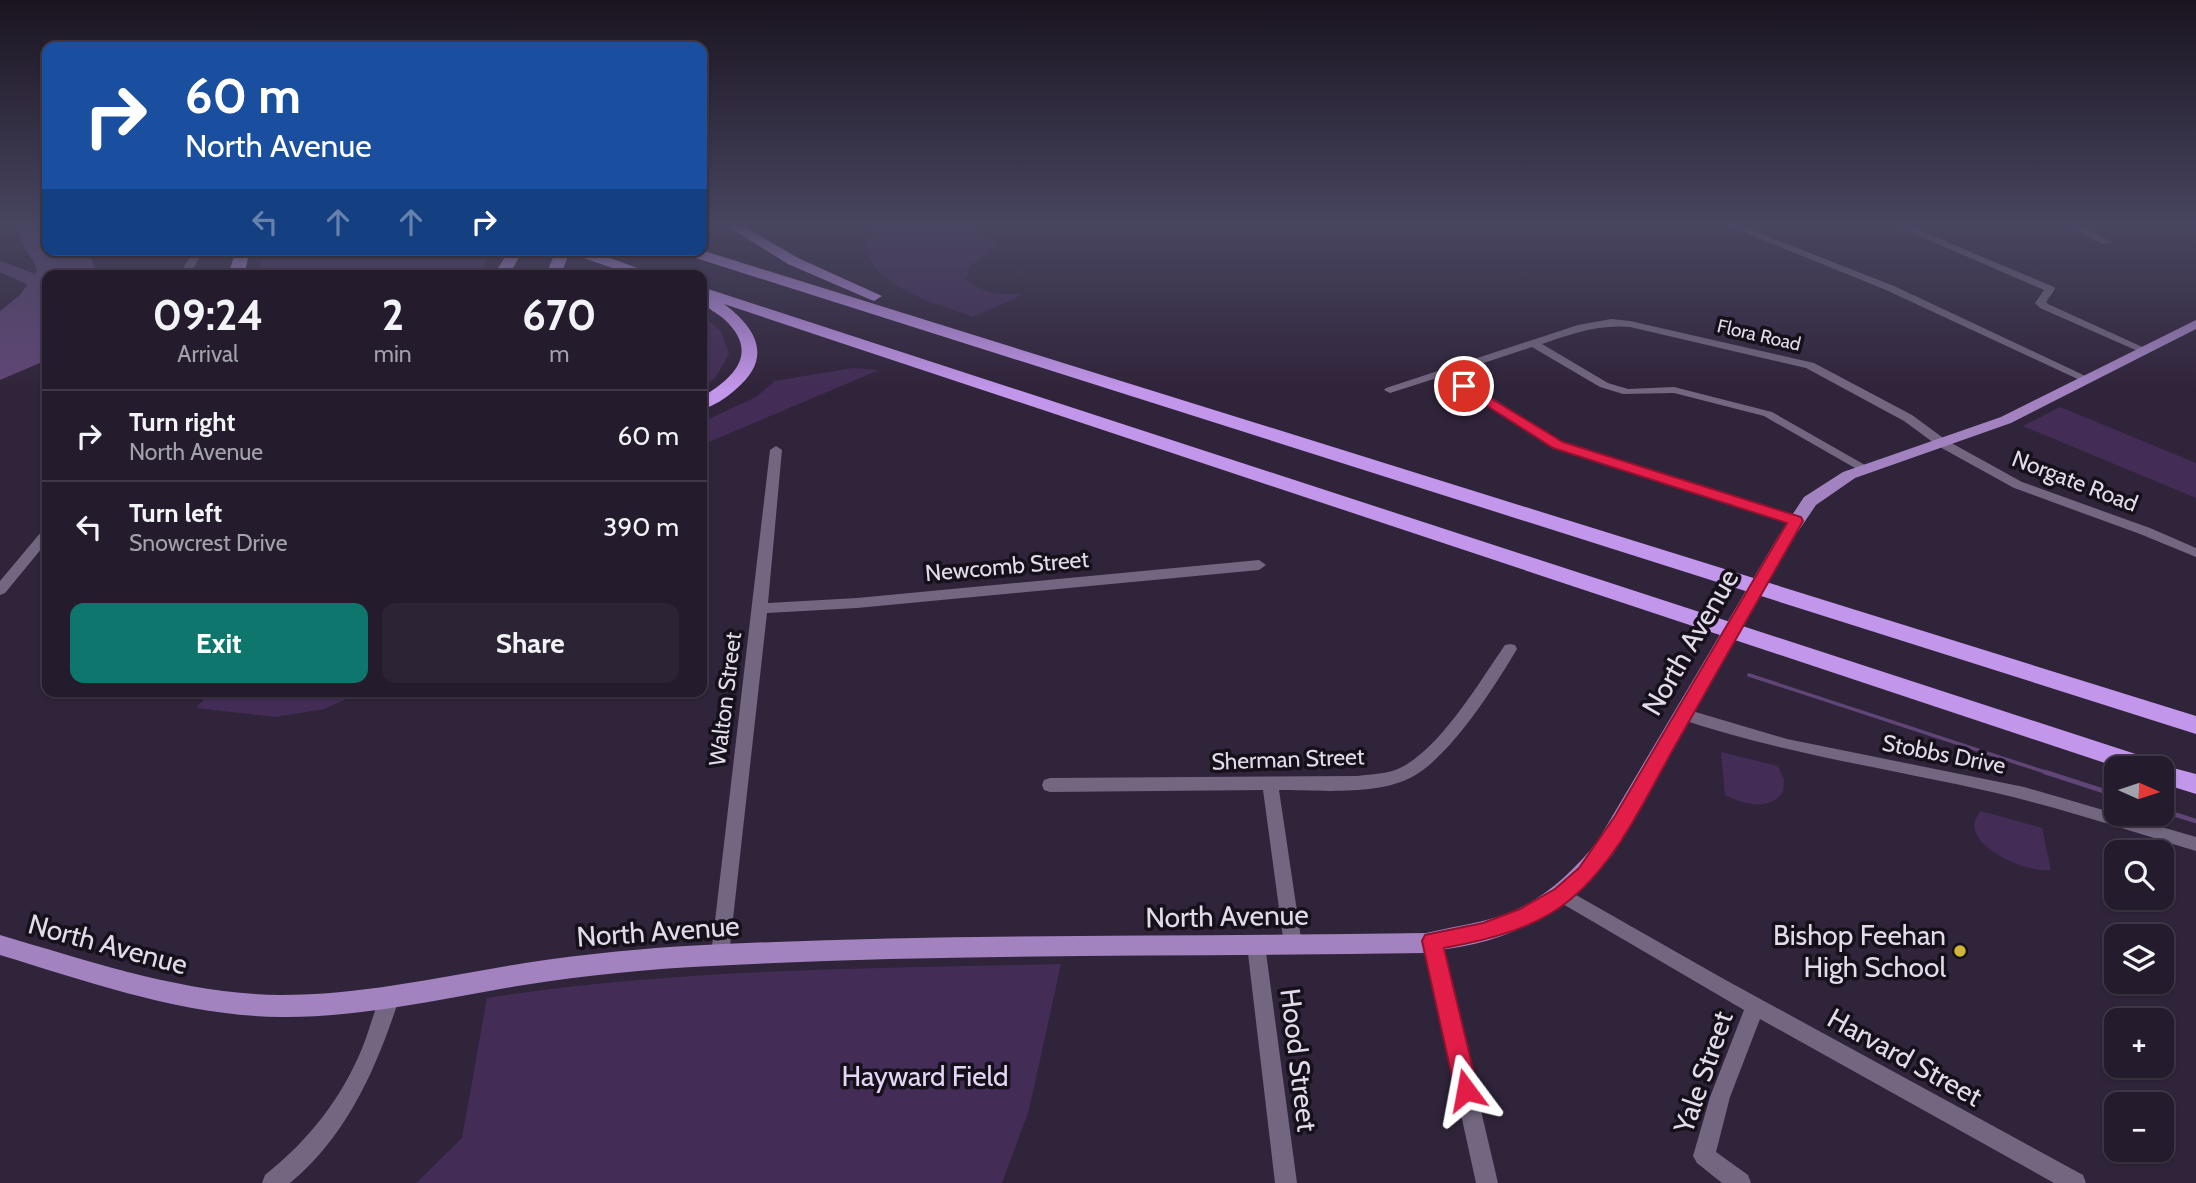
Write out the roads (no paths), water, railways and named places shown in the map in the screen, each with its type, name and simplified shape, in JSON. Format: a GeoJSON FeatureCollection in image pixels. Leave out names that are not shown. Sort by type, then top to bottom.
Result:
{"type":"FeatureCollection","features":[{"type":"Feature","properties":{"kind":"highway"},"geometry":{"type":"LineString","coordinates":[[778,279],[2196,725]]}},
{"type":"Feature","properties":{"kind":"highway"},"geometry":{"type":"LineString","coordinates":[[835,279],[970,331],[1022,356]]}},
{"type":"Feature","properties":{"kind":"highway"},"geometry":{"type":"LineString","coordinates":[[707,296],[2111,756]]}},
{"type":"Feature","properties":{"kind":"highway"},"geometry":{"type":"LineString","coordinates":[[707,298],[737,322],[747,334],[751,346],[747,366],[737,379],[707,400]]}},
{"type":"Feature","properties":{"kind":"highway"},"geometry":{"type":"LineString","coordinates":[[2174,777],[2196,784]]}},
{"type":"Feature","properties":{"kind":"main road","name":"North Avenue"},"geometry":{"type":"LineString","coordinates":[[0,945],[161,993],[218,1002],[282,1006],[353,1002],[595,964],[720,955],[924,948],[1432,941],[1483,932],[1527,915],[1562,895],[1586,874],[1605,848],[1795,521],[1820,493],[1849,475],[2006,420],[2196,324]]}},
{"type":"Feature","properties":{"kind":"street"},"geometry":{"type":"LineString","coordinates":[[1868,279],[2088,380]]}},
{"type":"Feature","properties":{"kind":"street"},"geometry":{"type":"LineString","coordinates":[[2027,279],[2050,289],[2040,303],[2144,350]]}},
{"type":"Feature","properties":{"kind":"street","name":"Flora Road"},"geometry":{"type":"LineString","coordinates":[[1390,390],[1582,327],[1611,322],[1774,355],[1824,371],[1908,418],[1942,443]]}},
{"type":"Feature","properties":{"kind":"street"},"geometry":{"type":"LineString","coordinates":[[1534,344],[1604,385],[1627,392],[1674,390],[1768,414],[1866,469]]}},
{"type":"Feature","properties":{"kind":"street"},"geometry":{"type":"LineString","coordinates":[[1444,372],[1558,445],[1795,521]]}},
{"type":"Feature","properties":{"kind":"street","name":"Norgate Road"},"geometry":{"type":"LineString","coordinates":[[1942,443],[2018,485],[2145,531],[2196,553]]}},
{"type":"Feature","properties":{"kind":"street","name":"Walton Street"},"geometry":{"type":"LineString","coordinates":[[720,955],[776,450]]}},
{"type":"Feature","properties":{"kind":"street"},"geometry":{"type":"LineString","coordinates":[[0,590],[42,540]]}},
{"type":"Feature","properties":{"kind":"street","name":"Newcomb Street"},"geometry":{"type":"LineString","coordinates":[[759,608],[869,602],[1259,565]]}},
{"type":"Feature","properties":{"kind":"street","name":"Sherman Street"},"geometry":{"type":"LineString","coordinates":[[1050,785],[1358,783],[1404,774],[1429,756],[1510,649]]}},
{"type":"Feature","properties":{"kind":"street","name":"Stobbs Drive"},"geometry":{"type":"LineString","coordinates":[[1682,714],[1727,731],[1796,748],[2004,788],[2196,844]]}},
{"type":"Feature","properties":{"kind":"street"},"geometry":{"type":"LineString","coordinates":[[1270,783],[1293,944]]}},
{"type":"Feature","properties":{"kind":"street","name":"Harvard Street"},"geometry":{"type":"LineString","coordinates":[[1562,895],[1755,1006],[2075,1183]]}},
{"type":"Feature","properties":{"kind":"street"},"geometry":{"type":"LineString","coordinates":[[1432,941],[1487,1183]]}},
{"type":"Feature","properties":{"kind":"street","name":"Hood Street"},"geometry":{"type":"LineString","coordinates":[[1256,945],[1286,1183]]}},
{"type":"Feature","properties":{"kind":"street"},"geometry":{"type":"LineString","coordinates":[[273,1183],[327,1132],[353,1093],[376,1042],[390,996]]}},
{"type":"Feature","properties":{"kind":"street","name":"Yale Street"},"geometry":{"type":"LineString","coordinates":[[1740,1183],[1704,1156],[1720,1097],[1755,1006]]}},
{"type":"Feature","properties":{"kind":"waterway"},"geometry":{"type":"LineString","coordinates":[[31,279],[42,285]]}},
{"type":"Feature","properties":{"kind":"waterway"},"geometry":{"type":"LineString","coordinates":[[1749,675],[2051,774]]}},
{"type":"Feature","properties":{"kind":"waterway"},"geometry":{"type":"LineString","coordinates":[[2045,772],[2104,791]]}},
{"type":"Feature","properties":{"kind":"waterway"},"geometry":{"type":"LineString","coordinates":[[2174,814],[2196,821]]}},
{"type":"Feature","properties":{"kind":"place","name":"Bishop Feehan High School"},"geometry":{"type":"Point","coordinates":[1960,951]}},
{"type":"Feature","properties":{"kind":"park label","name":"Hayward Field"},"geometry":{"type":"Point","coordinates":[925,1076]}}]}
